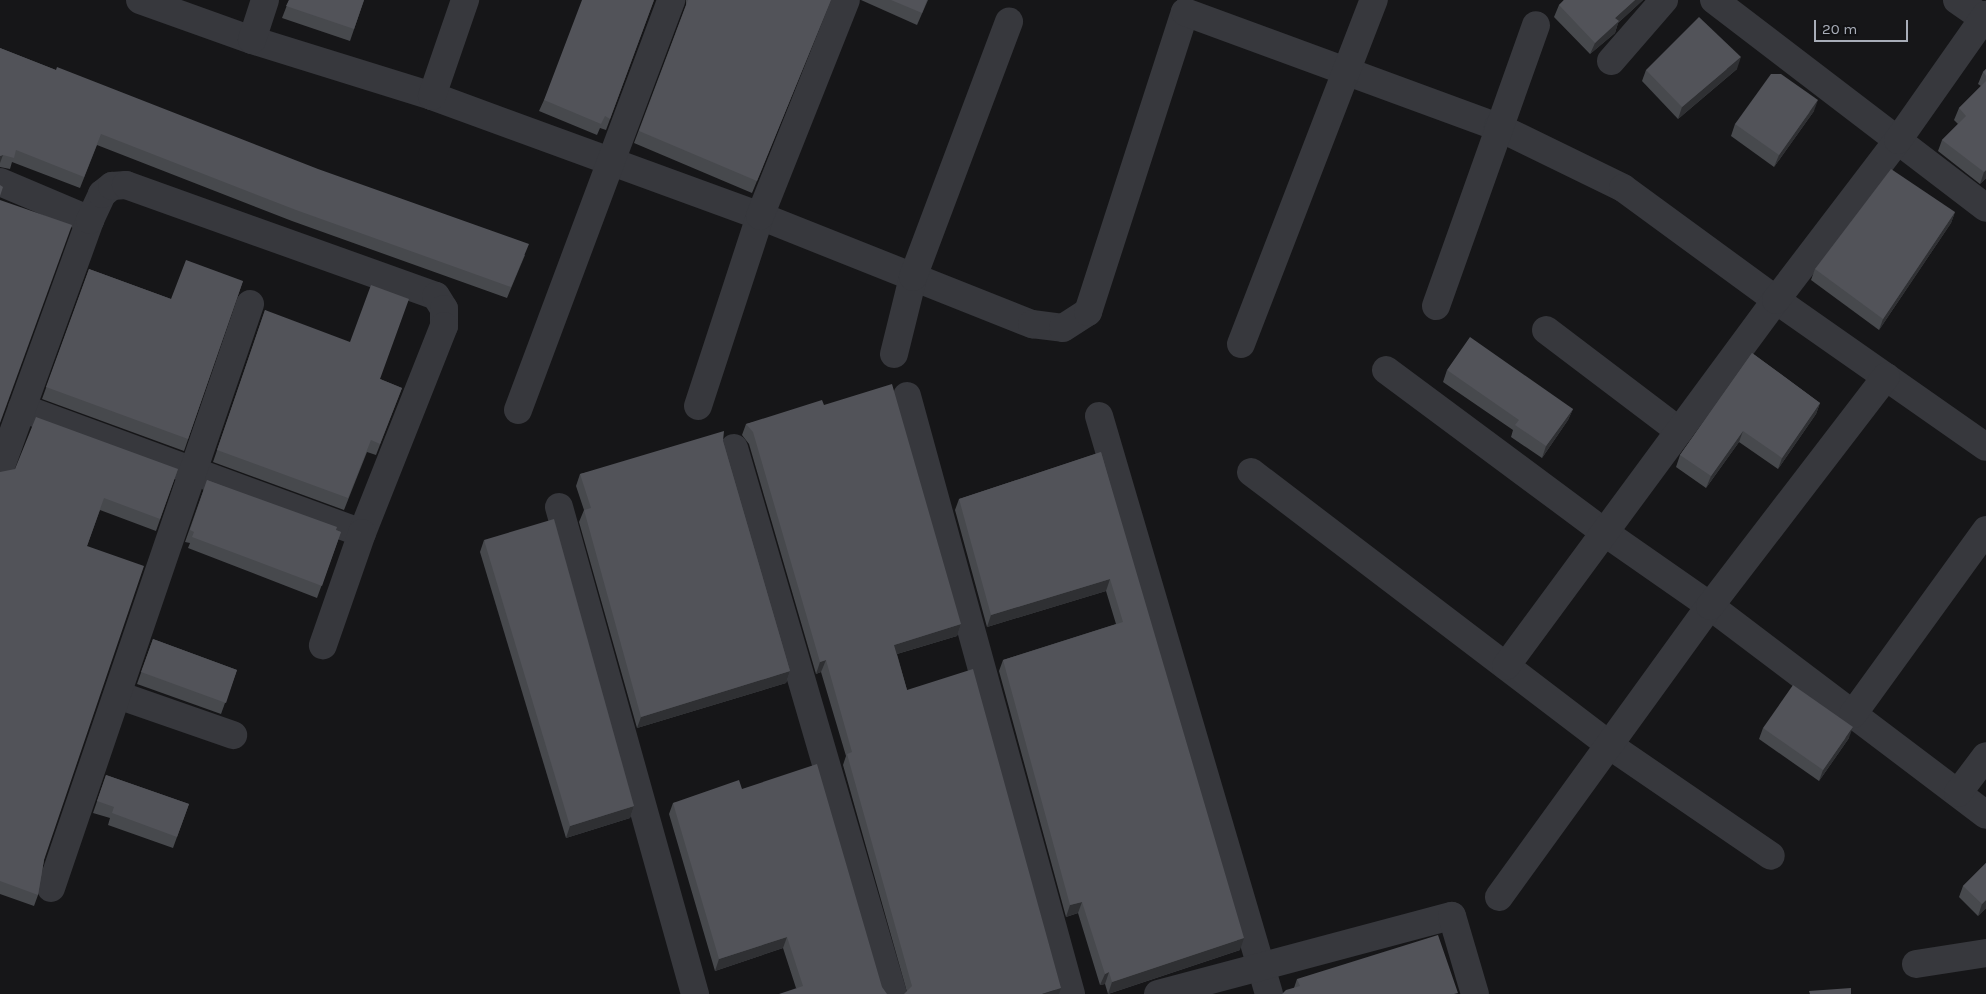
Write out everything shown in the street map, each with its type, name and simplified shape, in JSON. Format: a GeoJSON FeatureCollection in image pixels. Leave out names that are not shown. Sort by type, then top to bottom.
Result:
{"type":"FeatureCollection","features":[{"type":"Feature","properties":{"kind":"street"},"geometry":{"type":"LineString","coordinates":[[140,0],[252,40],[432,96],[760,216],[1032,324],[1063,328],[1088,312],[1185,12],[1498,127],[1623,188],[1776,300],[1986,447]]}},
{"type":"Feature","properties":{"kind":"street"},"geometry":{"type":"LineString","coordinates":[[252,40],[265,0]]}},
{"type":"Feature","properties":{"kind":"street"},"geometry":{"type":"LineString","coordinates":[[432,96],[465,0]]}},
{"type":"Feature","properties":{"kind":"street"},"geometry":{"type":"LineString","coordinates":[[518,410],[670,0]]}},
{"type":"Feature","properties":{"kind":"street"},"geometry":{"type":"LineString","coordinates":[[698,406],[760,216],[846,0]]}},
{"type":"Feature","properties":{"kind":"street"},"geometry":{"type":"LineString","coordinates":[[1241,344],[1349,72],[1374,0]]}},
{"type":"Feature","properties":{"kind":"street"},"geometry":{"type":"LineString","coordinates":[[1611,61],[1664,0]]}},
{"type":"Feature","properties":{"kind":"street"},"geometry":{"type":"LineString","coordinates":[[1714,0],[1986,208]]}},
{"type":"Feature","properties":{"kind":"street"},"geometry":{"type":"LineString","coordinates":[[1506,666],[1776,300],[1898,140],[1985,18],[1957,0]]}},
{"type":"Feature","properties":{"kind":"street"},"geometry":{"type":"LineString","coordinates":[[894,354],[913,277],[1009,22]]}},
{"type":"Feature","properties":{"kind":"street"},"geometry":{"type":"LineString","coordinates":[[1436,306],[1498,127],[1536,25]]}},
{"type":"Feature","properties":{"kind":"street"},"geometry":{"type":"LineString","coordinates":[[0,182],[90,220]]}},
{"type":"Feature","properties":{"kind":"street"},"geometry":{"type":"LineString","coordinates":[[0,469],[90,220],[102,194],[112,186],[126,185],[436,296],[444,309],[444,326],[362,533],[323,645]]}},
{"type":"Feature","properties":{"kind":"street"},"geometry":{"type":"LineString","coordinates":[[51,888],[195,471],[250,304]]}},
{"type":"Feature","properties":{"kind":"street"},"geometry":{"type":"LineString","coordinates":[[1546,330],[1679,431]]}},
{"type":"Feature","properties":{"kind":"street"},"geometry":{"type":"LineString","coordinates":[[1386,370],[1604,532],[1710,606],[1986,815]]}},
{"type":"Feature","properties":{"kind":"street"},"geometry":{"type":"LineString","coordinates":[[1498,897],[1710,606],[1886,377]]}},
{"type":"Feature","properties":{"kind":"street"},"geometry":{"type":"LineString","coordinates":[[907,396],[1071,994]]}},
{"type":"Feature","properties":{"kind":"street"},"geometry":{"type":"LineString","coordinates":[[22,408],[362,533]]}},
{"type":"Feature","properties":{"kind":"street"},"geometry":{"type":"LineString","coordinates":[[1099,416],[1270,994]]}},
{"type":"Feature","properties":{"kind":"street"},"geometry":{"type":"LineString","coordinates":[[734,448],[892,994]]}},
{"type":"Feature","properties":{"kind":"street"},"geometry":{"type":"LineString","coordinates":[[1251,472],[1609,745],[1771,856]]}},
{"type":"Feature","properties":{"kind":"street"},"geometry":{"type":"LineString","coordinates":[[559,507],[695,994]]}},
{"type":"Feature","properties":{"kind":"street"},"geometry":{"type":"LineString","coordinates":[[1853,714],[1986,530]]}},
{"type":"Feature","properties":{"kind":"street"},"geometry":{"type":"LineString","coordinates":[[118,695],[233,735]]}},
{"type":"Feature","properties":{"kind":"street"},"geometry":{"type":"LineString","coordinates":[[1958,793],[1986,756]]}},
{"type":"Feature","properties":{"kind":"street"},"geometry":{"type":"LineString","coordinates":[[1158,994],[1261,965],[1452,916],[1475,994]]}},
{"type":"Feature","properties":{"kind":"street"},"geometry":{"type":"LineString","coordinates":[[1916,964],[1986,953]]}},
{"type":"Feature","properties":{"kind":"building"},"geometry":{"type":"Polygon","coordinates":[[[289,0],[364,0],[354,29],[286,6],[289,0]]]}},
{"type":"Feature","properties":{"kind":"building"},"geometry":{"type":"Polygon","coordinates":[[[582,0],[654,0],[610,119],[605,116],[601,124],[544,100],[582,0]]]}},
{"type":"Feature","properties":{"kind":"building"},"geometry":{"type":"Polygon","coordinates":[[[688,0],[831,0],[757,181],[639,131],[688,0]]]}},
{"type":"Feature","properties":{"kind":"building"},"geometry":{"type":"Polygon","coordinates":[[[891,0],[927,0],[922,13],[891,0]]]}},
{"type":"Feature","properties":{"kind":"building"},"geometry":{"type":"Polygon","coordinates":[[[1564,0],[1635,0],[1615,18],[1619,21],[1595,43],[1559,5],[1564,0]]]}},
{"type":"Feature","properties":{"kind":"building"},"geometry":{"type":"Polygon","coordinates":[[[1699,17],[1741,57],[1682,107],[1646,70],[1699,17]]]}},
{"type":"Feature","properties":{"kind":"building"},"geometry":{"type":"Polygon","coordinates":[[[0,48],[56,70],[57,67],[318,169],[529,244],[511,287],[296,210],[101,134],[84,177],[16,150],[14,158],[0,156],[0,48]]]}},
{"type":"Feature","properties":{"kind":"building"},"geometry":{"type":"Polygon","coordinates":[[[1771,74],[1781,74],[1818,100],[1779,155],[1735,124],[1771,74]]]}},
{"type":"Feature","properties":{"kind":"building"},"geometry":{"type":"Polygon","coordinates":[[[1986,81],[1986,170],[1984,172],[1942,140],[1966,116],[1959,108],[1986,81]]]}},
{"type":"Feature","properties":{"kind":"building"},"geometry":{"type":"Polygon","coordinates":[[[1891,169],[1955,212],[1883,319],[1815,269],[1891,169]]]}},
{"type":"Feature","properties":{"kind":"building"},"geometry":{"type":"Polygon","coordinates":[[[0,185],[3,187],[0,196],[0,185]]]}},
{"type":"Feature","properties":{"kind":"building"},"geometry":{"type":"Polygon","coordinates":[[[0,200],[72,225],[0,423],[0,200]]]}},
{"type":"Feature","properties":{"kind":"building"},"geometry":{"type":"Polygon","coordinates":[[[186,260],[243,281],[188,439],[46,387],[89,269],[171,299],[186,260]]]}},
{"type":"Feature","properties":{"kind":"building"},"geometry":{"type":"Polygon","coordinates":[[[371,285],[409,299],[380,379],[402,388],[380,444],[371,440],[348,498],[217,450],[265,310],[350,342],[371,285]]]}},
{"type":"Feature","properties":{"kind":"building"},"geometry":{"type":"Polygon","coordinates":[[[1470,337],[1573,409],[1546,446],[1515,425],[1519,420],[1447,370],[1470,337]]]}},
{"type":"Feature","properties":{"kind":"building"},"geometry":{"type":"Polygon","coordinates":[[[1752,353],[1820,403],[1782,458],[1743,431],[1711,476],[1680,455],[1752,353]]]}},
{"type":"Feature","properties":{"kind":"building"},"geometry":{"type":"Polygon","coordinates":[[[892,384],[961,624],[894,645],[907,690],[973,669],[1061,988],[1042,994],[904,994],[912,986],[847,754],[852,752],[826,660],[820,662],[753,432],[746,424],[822,400],[824,405],[892,384]]]}},
{"type":"Feature","properties":{"kind":"building"},"geometry":{"type":"Polygon","coordinates":[[[36,417],[178,469],[160,519],[104,498],[87,546],[144,566],[44,860],[38,895],[0,881],[0,472],[15,469],[36,417]]]}},
{"type":"Feature","properties":{"kind":"building"},"geometry":{"type":"Polygon","coordinates":[[[724,431],[723,441],[790,671],[641,717],[584,510],[591,508],[580,474],[724,431]]]}},
{"type":"Feature","properties":{"kind":"building"},"geometry":{"type":"Polygon","coordinates":[[[1101,452],[1244,938],[1112,982],[1109,972],[1105,974],[1082,902],[1070,905],[1003,660],[1123,622],[1110,579],[991,615],[959,499],[1101,452]]]}},
{"type":"Feature","properties":{"kind":"building"},"geometry":{"type":"Polygon","coordinates":[[[207,480],[337,527],[336,530],[341,532],[322,586],[192,537],[194,532],[190,530],[207,480]]]}},
{"type":"Feature","properties":{"kind":"building"},"geometry":{"type":"Polygon","coordinates":[[[554,519],[634,806],[570,826],[484,540],[554,519]]]}},
{"type":"Feature","properties":{"kind":"building"},"geometry":{"type":"Polygon","coordinates":[[[153,639],[237,670],[226,703],[141,672],[153,639]]]}},
{"type":"Feature","properties":{"kind":"building"},"geometry":{"type":"Polygon","coordinates":[[[1793,685],[1853,727],[1823,770],[1763,728],[1793,685]]]}},
{"type":"Feature","properties":{"kind":"building"},"geometry":{"type":"Polygon","coordinates":[[[817,764],[882,987],[887,994],[779,994],[803,986],[787,937],[719,959],[673,803],[739,780],[742,789],[817,764]]]}},
{"type":"Feature","properties":{"kind":"building"},"geometry":{"type":"Polygon","coordinates":[[[106,775],[189,804],[177,837],[112,813],[114,807],[97,801],[106,775]]]}},
{"type":"Feature","properties":{"kind":"building"},"geometry":{"type":"Polygon","coordinates":[[[1986,863],[1986,900],[1982,904],[1963,886],[1986,863]]]}},
{"type":"Feature","properties":{"kind":"building"},"geometry":{"type":"Polygon","coordinates":[[[1438,935],[1458,993],[1282,994],[1286,990],[1300,986],[1297,979],[1438,935]]]}},
{"type":"Feature","properties":{"kind":"building"},"geometry":{"type":"Polygon","coordinates":[[[1851,988],[1851,994],[1810,994],[1809,991],[1851,988]]]}}]}
